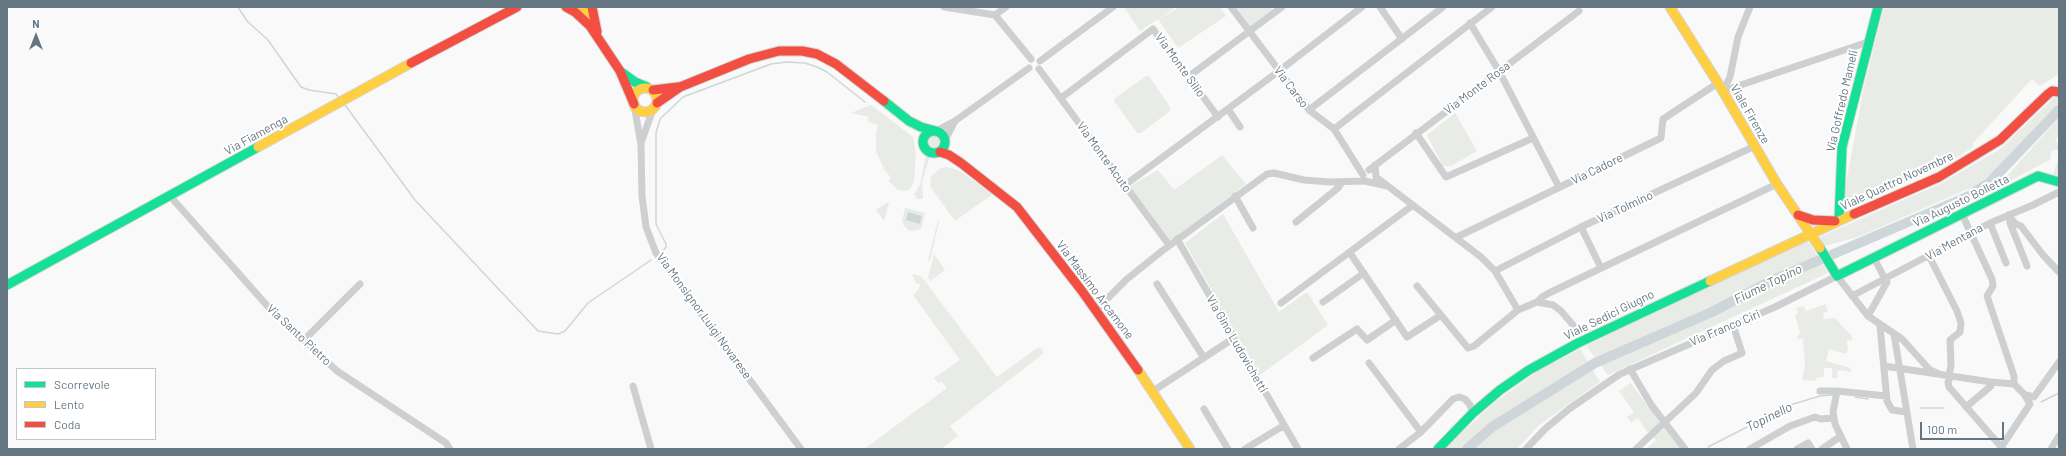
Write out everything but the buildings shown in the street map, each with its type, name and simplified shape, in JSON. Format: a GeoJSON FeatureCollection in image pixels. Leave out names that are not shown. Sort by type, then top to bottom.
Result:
{"type":"FeatureCollection","features":[{"type":"Feature","properties":{"kind":"main road","name":"Via Fiamenga"},"geometry":{"type":"LineString","coordinates":[[7,285],[516,7]]}},
{"type":"Feature","properties":{"kind":"main road"},"geometry":{"type":"LineString","coordinates":[[566,7],[575,12],[590,26],[620,71],[634,104],[642,112],[655,106],[657,96],[650,89],[635,82],[620,71]]}},
{"type":"Feature","properties":{"kind":"main road"},"geometry":{"type":"LineString","coordinates":[[583,7],[590,26]]}},
{"type":"Feature","properties":{"kind":"main road"},"geometry":{"type":"LineString","coordinates":[[592,7],[597,36]]}},
{"type":"Feature","properties":{"kind":"main road","name":"Viale Firenze"},"geometry":{"type":"LineString","coordinates":[[1670,7],[1723,91],[1777,184],[1813,236],[1837,276]]}},
{"type":"Feature","properties":{"kind":"main road","name":"Via Goffredo Mameli"},"geometry":{"type":"LineString","coordinates":[[1839,220],[1842,147],[1878,7]]}},
{"type":"Feature","properties":{"kind":"main road","name":"Via Massimo Arcamone"},"geometry":{"type":"LineString","coordinates":[[655,106],[680,87],[768,53],[791,50],[802,51],[817,54],[836,64],[909,121],[942,134],[961,163]]}},
{"type":"Feature","properties":{"kind":"main road","name":"Via Massimo Arcamone"},"geometry":{"type":"LineString","coordinates":[[650,89],[680,87]]}},
{"type":"Feature","properties":{"kind":"main road"},"geometry":{"type":"LineString","coordinates":[[634,104],[634,93],[640,88],[650,89]]}},
{"type":"Feature","properties":{"kind":"main road","name":"Viale Quattro Novembre"},"geometry":{"type":"LineString","coordinates":[[1813,236],[1839,220],[1939,177],[1982,152],[2000,140],[2057,90]]}},
{"type":"Feature","properties":{"kind":"main road","name":"Via Massimo Arcamone"},"geometry":{"type":"LineString","coordinates":[[909,121],[923,141],[924,147],[927,151],[933,154],[940,152],[949,155],[1017,207],[1096,310],[1153,391],[1190,449]]}},
{"type":"Feature","properties":{"kind":"main road"},"geometry":{"type":"LineString","coordinates":[[923,141],[926,134],[936,131]]}},
{"type":"Feature","properties":{"kind":"main road"},"geometry":{"type":"LineString","coordinates":[[940,152],[945,147],[945,140]]}},
{"type":"Feature","properties":{"kind":"main road","name":"Via Augusto Bolletta"},"geometry":{"type":"LineString","coordinates":[[1837,276],[2038,176],[2059,182]]}},
{"type":"Feature","properties":{"kind":"main road"},"geometry":{"type":"LineString","coordinates":[[1820,220],[1831,215],[1839,202]]}},
{"type":"Feature","properties":{"kind":"main road","name":"Viale Quattro Novembre"},"geometry":{"type":"LineString","coordinates":[[1798,215],[1820,220],[1839,220]]}},
{"type":"Feature","properties":{"kind":"main road","name":"Viale Sedici Giugno"},"geometry":{"type":"LineString","coordinates":[[1438,449],[1474,409],[1524,373],[1578,343],[1813,236]]}},
{"type":"Feature","properties":{"kind":"street"},"geometry":{"type":"LineString","coordinates":[[944,7],[995,16],[1031,59]]}},
{"type":"Feature","properties":{"kind":"street"},"geometry":{"type":"LineString","coordinates":[[995,16],[1006,7]]}},
{"type":"Feature","properties":{"kind":"street"},"geometry":{"type":"LineString","coordinates":[[1029,68],[1034,71],[1039,69],[1040,61],[1113,7]]}},
{"type":"Feature","properties":{"kind":"street","name":"Via Carso"},"geometry":{"type":"LineString","coordinates":[[1231,7],[1309,110],[1334,129],[1355,162],[1370,175]]}},
{"type":"Feature","properties":{"kind":"street"},"geometry":{"type":"LineString","coordinates":[[1188,76],[1282,7]]}},
{"type":"Feature","properties":{"kind":"street"},"geometry":{"type":"LineString","coordinates":[[1125,185],[1279,71],[1362,7]]}},
{"type":"Feature","properties":{"kind":"street"},"geometry":{"type":"LineString","coordinates":[[1380,7],[1402,39]]}},
{"type":"Feature","properties":{"kind":"street"},"geometry":{"type":"LineString","coordinates":[[1309,110],[1443,7]]}},
{"type":"Feature","properties":{"kind":"street"},"geometry":{"type":"LineString","coordinates":[[1334,129],[1492,7]]}},
{"type":"Feature","properties":{"kind":"street"},"geometry":{"type":"LineString","coordinates":[[1723,91],[1730,77],[1738,37],[1750,7]]}},
{"type":"Feature","properties":{"kind":"street","name":"Via Monte Rosa"},"geometry":{"type":"LineString","coordinates":[[1370,175],[1375,165],[1579,11]]}},
{"type":"Feature","properties":{"kind":"street"},"geometry":{"type":"LineString","coordinates":[[1470,23],[1500,71],[1559,187]]}},
{"type":"Feature","properties":{"kind":"street","name":"Via Monte Silio"},"geometry":{"type":"LineString","coordinates":[[1061,98],[1153,29],[1218,116]]}},
{"type":"Feature","properties":{"kind":"street"},"geometry":{"type":"LineString","coordinates":[[1723,91],[1868,42]]}},
{"type":"Feature","properties":{"kind":"street"},"geometry":{"type":"LineString","coordinates":[[1031,59],[1035,58],[1040,61]]}},
{"type":"Feature","properties":{"kind":"street"},"geometry":{"type":"LineString","coordinates":[[1029,68],[1028,64],[1031,59]]}},
{"type":"Feature","properties":{"kind":"street"},"geometry":{"type":"LineString","coordinates":[[936,131],[956,121],[1029,68]]}},
{"type":"Feature","properties":{"kind":"street","name":"Via Monte Acuto"},"geometry":{"type":"LineString","coordinates":[[1039,69],[1169,245]]}},
{"type":"Feature","properties":{"kind":"street","name":"Via Cadore"},"geometry":{"type":"LineString","coordinates":[[1457,237],[1661,138],[1663,119],[1718,83]]}},
{"type":"Feature","properties":{"kind":"street","name":"Via Monsignor Luigi Novarese"},"geometry":{"type":"LineString","coordinates":[[634,104],[641,145],[642,196],[646,227],[656,252],[801,449]]}},
{"type":"Feature","properties":{"kind":"street","name":"Via Monsignor Luigi Novarese"},"geometry":{"type":"LineString","coordinates":[[641,145],[646,127],[655,106]]}},
{"type":"Feature","properties":{"kind":"street"},"geometry":{"type":"LineString","coordinates":[[1228,109],[1240,127]]}},
{"type":"Feature","properties":{"kind":"street"},"geometry":{"type":"LineString","coordinates":[[945,140],[956,121]]}},
{"type":"Feature","properties":{"kind":"street"},"geometry":{"type":"LineString","coordinates":[[1416,134],[1446,177],[1533,138]]}},
{"type":"Feature","properties":{"kind":"street","name":"Via Tolmino"},"geometry":{"type":"LineString","coordinates":[[1495,271],[1581,227],[1755,146]]}},
{"type":"Feature","properties":{"kind":"street"},"geometry":{"type":"LineString","coordinates":[[1096,310],[1127,279],[1169,245],[1260,177],[1270,173],[1293,179],[1342,182],[1370,175],[1413,204],[1481,257],[1495,271],[1518,310]]}},
{"type":"Feature","properties":{"kind":"street"},"geometry":{"type":"LineString","coordinates":[[1296,222],[1338,188],[1342,182]]}},
{"type":"Feature","properties":{"kind":"street"},"geometry":{"type":"LineString","coordinates":[[1538,302],[1542,297],[1777,184]]}},
{"type":"Feature","properties":{"kind":"street","name":"Via Mentana"},"geometry":{"type":"LineString","coordinates":[[1852,296],[1972,232],[1990,223],[2009,217],[2059,192]]}},
{"type":"Feature","properties":{"kind":"street","name":"Via Santo Pietro"},"geometry":{"type":"LineString","coordinates":[[170,196],[266,304],[337,371],[446,443],[450,449]]}},
{"type":"Feature","properties":{"kind":"street"},"geometry":{"type":"LineString","coordinates":[[1235,196],[1253,228]]}},
{"type":"Feature","properties":{"kind":"street"},"geometry":{"type":"LineString","coordinates":[[1281,303],[1350,253],[1413,204]]}},
{"type":"Feature","properties":{"kind":"street"},"geometry":{"type":"LineString","coordinates":[[1962,214],[1972,232],[1993,281],[1993,286],[1986,296],[2014,380],[2024,394],[2032,400]]}},
{"type":"Feature","properties":{"kind":"street"},"geometry":{"type":"LineString","coordinates":[[2009,217],[2027,266]]}},
{"type":"Feature","properties":{"kind":"street"},"geometry":{"type":"LineString","coordinates":[[2009,217],[2021,226],[2043,255],[2059,272]]}},
{"type":"Feature","properties":{"kind":"street"},"geometry":{"type":"LineString","coordinates":[[1990,223],[2006,263]]}},
{"type":"Feature","properties":{"kind":"street"},"geometry":{"type":"LineString","coordinates":[[1581,227],[1601,268]]}},
{"type":"Feature","properties":{"kind":"street","name":"Via Gino Ludovichetti"},"geometry":{"type":"LineString","coordinates":[[1177,239],[1283,426],[1298,449]]}},
{"type":"Feature","properties":{"kind":"street"},"geometry":{"type":"LineString","coordinates":[[1350,253],[1407,337],[1441,315]]}},
{"type":"Feature","properties":{"kind":"street"},"geometry":{"type":"LineString","coordinates":[[1928,256],[1957,311],[1961,323],[1960,332],[1950,340],[1951,365],[1948,382],[1949,387],[2001,449],[2032,400],[2059,362]]}},
{"type":"Feature","properties":{"kind":"street"},"geometry":{"type":"LineString","coordinates":[[1868,316],[1887,282],[1874,258]]}},
{"type":"Feature","properties":{"kind":"street"},"geometry":{"type":"LineString","coordinates":[[1323,302],[1364,273]]}},
{"type":"Feature","properties":{"kind":"street"},"geometry":{"type":"LineString","coordinates":[[1837,276],[1868,316],[1880,326],[1906,343],[1930,370],[1939,374]]}},
{"type":"Feature","properties":{"kind":"street","name":"Via Franco Ciri"},"geometry":{"type":"LineString","coordinates":[[1526,449],[1545,428],[1569,409],[1620,374],[1820,286],[1837,276]]}},
{"type":"Feature","properties":{"kind":"street"},"geometry":{"type":"LineString","coordinates":[[304,340],[360,284]]}},
{"type":"Feature","properties":{"kind":"street"},"geometry":{"type":"LineString","coordinates":[[1157,284],[1204,358]]}},
{"type":"Feature","properties":{"kind":"street"},"geometry":{"type":"LineString","coordinates":[[1417,286],[1468,348],[1474,346],[1518,310],[1538,302],[1548,303],[1557,308],[1579,332],[1584,336],[1591,337]]}},
{"type":"Feature","properties":{"kind":"street"},"geometry":{"type":"LineString","coordinates":[[1313,358],[1357,329],[1367,340],[1396,320]]}},
{"type":"Feature","properties":{"kind":"street"},"geometry":{"type":"LineString","coordinates":[[1636,449],[1696,393],[1712,370],[1724,361],[1742,353],[1733,325]]}},
{"type":"Feature","properties":{"kind":"street"},"geometry":{"type":"LineString","coordinates":[[1880,326],[1887,385],[1886,396],[1889,406],[1892,410],[1907,412]]}},
{"type":"Feature","properties":{"kind":"street"},"geometry":{"type":"LineString","coordinates":[[1578,343],[1580,338],[1579,332]]}},
{"type":"Feature","properties":{"kind":"street"},"geometry":{"type":"LineString","coordinates":[[1894,334],[1898,368],[1914,449]]}},
{"type":"Feature","properties":{"kind":"street"},"geometry":{"type":"LineString","coordinates":[[1153,391],[1234,338]]}},
{"type":"Feature","properties":{"kind":"street"},"geometry":{"type":"LineString","coordinates":[[1369,362],[1421,432]]}},
{"type":"Feature","properties":{"kind":"street"},"geometry":{"type":"LineString","coordinates":[[1884,366],[1999,383],[2014,380]]}},
{"type":"Feature","properties":{"kind":"street"},"geometry":{"type":"LineString","coordinates":[[1630,369],[1652,406],[1685,449]]}},
{"type":"Feature","properties":{"kind":"street"},"geometry":{"type":"LineString","coordinates":[[1966,407],[1991,386],[1991,382]]}},
{"type":"Feature","properties":{"kind":"street"},"geometry":{"type":"LineString","coordinates":[[633,386],[651,449]]}},
{"type":"Feature","properties":{"kind":"street"},"geometry":{"type":"LineString","coordinates":[[1820,391],[1837,390],[1886,396]]}},
{"type":"Feature","properties":{"kind":"street"},"geometry":{"type":"LineString","coordinates":[[1837,390],[1834,418],[1847,449]]}},
{"type":"Feature","properties":{"kind":"street"},"geometry":{"type":"LineString","coordinates":[[1399,449],[1421,432],[1453,399],[1462,398],[1474,409]]}},
{"type":"Feature","properties":{"kind":"street"},"geometry":{"type":"LineString","coordinates":[[1204,409],[1228,449]]}},
{"type":"Feature","properties":{"kind":"street"},"geometry":{"type":"LineString","coordinates":[[1750,449],[1760,447],[1790,426],[1815,417],[1821,419],[1834,418]]}},
{"type":"Feature","properties":{"kind":"street"},"geometry":{"type":"LineString","coordinates":[[1245,449],[1283,426]]}},
{"type":"Feature","properties":{"kind":"street"},"geometry":{"type":"LineString","coordinates":[[1822,449],[1841,436]]}},
{"type":"Feature","properties":{"kind":"street"},"geometry":{"type":"LineString","coordinates":[[2051,449],[2059,436]]}},
{"type":"Feature","properties":{"kind":"street"},"geometry":{"type":"LineString","coordinates":[[1797,449],[1808,443],[1812,449]]}},
{"type":"Feature","properties":{"kind":"shaded area"},"geometry":{"type":"Polygon","coordinates":[[[1124,7],[1176,7],[1160,18],[1180,7],[1220,7],[1226,16],[1178,48],[1158,19],[1140,31],[1124,7]]]}},
{"type":"Feature","properties":{"kind":"shaded area"},"geometry":{"type":"Polygon","coordinates":[[[1231,7],[1270,7],[1274,13],[1249,31],[1231,7]]]}},
{"type":"Feature","properties":{"kind":"shaded area"},"geometry":{"type":"Polygon","coordinates":[[[1884,7],[2059,7],[2059,74],[2040,86],[2032,79],[1973,143],[1973,147],[1947,164],[1848,209],[1844,194],[1864,87],[1884,7]]]}},
{"type":"Feature","properties":{"kind":"shaded area"},"geometry":{"type":"Polygon","coordinates":[[[1146,76],[1149,76],[1170,107],[1170,111],[1141,133],[1137,133],[1114,101],[1115,98],[1146,76]]]}},
{"type":"Feature","properties":{"kind":"shaded area"},"geometry":{"type":"Polygon","coordinates":[[[2056,96],[2059,97],[2059,104],[2001,166],[1977,185],[1858,237],[1824,246],[1820,240],[1820,237],[1942,183],[2000,149],[2056,96]]]}},
{"type":"Feature","properties":{"kind":"shaded area"},"geometry":{"type":"Polygon","coordinates":[[[871,105],[913,137],[916,154],[914,180],[911,188],[907,191],[898,190],[888,181],[891,178],[884,169],[876,151],[876,133],[878,125],[868,122],[869,117],[851,113],[871,105]]]}},
{"type":"Feature","properties":{"kind":"shaded area"},"geometry":{"type":"Polygon","coordinates":[[[1455,113],[1477,151],[1451,166],[1443,166],[1427,135],[1455,113]]]}},
{"type":"Feature","properties":{"kind":"shaded area"},"geometry":{"type":"Polygon","coordinates":[[[2059,118],[2059,136],[2055,140],[2059,145],[2059,150],[2053,150],[2050,156],[2051,159],[1984,195],[2005,178],[2059,118]]]}},
{"type":"Feature","properties":{"kind":"shaded area"},"geometry":{"type":"Polygon","coordinates":[[[934,134],[941,139],[942,142],[937,149],[934,150],[927,145],[926,142],[931,135],[934,134]]]}},
{"type":"Feature","properties":{"kind":"shaded area"},"geometry":{"type":"Polygon","coordinates":[[[926,154],[930,156],[922,182],[923,197],[922,199],[917,199],[914,194],[920,185],[926,154]]]}},
{"type":"Feature","properties":{"kind":"shaded area"},"geometry":{"type":"Polygon","coordinates":[[[1222,155],[1246,184],[1172,240],[1169,240],[1130,188],[1132,185],[1158,170],[1174,190],[1222,155]]]}},
{"type":"Feature","properties":{"kind":"shaded area"},"geometry":{"type":"Polygon","coordinates":[[[2059,161],[2059,181],[2052,178],[2057,162],[2059,161]]]}},
{"type":"Feature","properties":{"kind":"shaded area"},"geometry":{"type":"Polygon","coordinates":[[[946,167],[958,170],[993,194],[955,221],[930,186],[931,176],[941,168],[946,167]]]}},
{"type":"Feature","properties":{"kind":"shaded area"},"geometry":{"type":"Polygon","coordinates":[[[888,202],[889,203],[884,221],[876,210],[888,202]]]}},
{"type":"Feature","properties":{"kind":"shaded area"},"geometry":{"type":"Polygon","coordinates":[[[905,208],[925,213],[922,226],[919,230],[910,231],[904,226],[902,221],[905,208]]]}},
{"type":"Feature","properties":{"kind":"shaded area"},"geometry":{"type":"Polygon","coordinates":[[[908,212],[922,216],[920,224],[906,220],[908,212]]]}},
{"type":"Feature","properties":{"kind":"shaded area"},"geometry":{"type":"Polygon","coordinates":[[[1223,214],[1279,312],[1307,292],[1328,325],[1260,375],[1185,243],[1223,214]]]}},
{"type":"Feature","properties":{"kind":"shaded area"},"geometry":{"type":"Polygon","coordinates":[[[938,220],[939,222],[930,261],[928,260],[938,220]]]}},
{"type":"Feature","properties":{"kind":"shaded area"},"geometry":{"type":"Polygon","coordinates":[[[1806,241],[1810,244],[1828,273],[1608,375],[1586,346],[1806,241]]]}},
{"type":"Feature","properties":{"kind":"shaded area"},"geometry":{"type":"Polygon","coordinates":[[[934,254],[945,270],[930,281],[928,277],[934,254]]]}},
{"type":"Feature","properties":{"kind":"shaded area"},"geometry":{"type":"Polygon","coordinates":[[[912,274],[921,276],[997,377],[1037,348],[1040,347],[1044,353],[950,426],[958,436],[941,449],[864,449],[947,388],[942,382],[938,383],[934,378],[960,360],[913,295],[919,289],[920,284],[917,284],[912,274]]]}},
{"type":"Feature","properties":{"kind":"shaded area"},"geometry":{"type":"Polygon","coordinates":[[[1825,304],[1828,311],[1823,313],[1824,319],[1835,318],[1850,334],[1853,340],[1846,341],[1848,349],[1846,354],[1829,349],[1826,361],[1851,368],[1851,372],[1838,370],[1837,378],[1832,378],[1832,368],[1824,368],[1824,377],[1816,378],[1816,381],[1802,380],[1805,363],[1803,339],[1797,339],[1800,332],[1795,315],[1798,314],[1796,308],[1804,306],[1806,311],[1825,304]]]}},
{"type":"Feature","properties":{"kind":"shaded area"},"geometry":{"type":"Polygon","coordinates":[[[1580,349],[1600,382],[1539,425],[1517,449],[1444,449],[1494,403],[1538,371],[1580,349]]]}},
{"type":"Feature","properties":{"kind":"shaded area"},"geometry":{"type":"Polygon","coordinates":[[[1631,383],[1660,423],[1648,433],[1638,418],[1631,423],[1627,417],[1634,412],[1619,391],[1631,383]]]}},
{"type":"Feature","properties":{"kind":"shaded area"},"geometry":{"type":"Polygon","coordinates":[[[1665,428],[1681,449],[1646,449],[1656,440],[1653,437],[1665,428]]]}},
{"type":"Feature","properties":{"kind":"waterway"},"geometry":{"type":"LineString","coordinates":[[238,7],[247,21],[268,40],[301,87],[309,90],[336,94],[339,98]]}},
{"type":"Feature","properties":{"kind":"waterway"},"geometry":{"type":"LineString","coordinates":[[663,251],[666,244],[656,224],[656,133],[660,119],[683,97],[771,64],[787,62],[805,63],[827,72],[865,102]]}},
{"type":"Feature","properties":{"kind":"waterway"},"geometry":{"type":"LineString","coordinates":[[345,105],[415,200],[538,331],[558,334],[565,331],[588,303],[651,260]]}},
{"type":"Feature","properties":{"kind":"waterway","name":"Fiume Topino"},"geometry":{"type":"LineString","coordinates":[[1467,449],[1492,427],[1595,363],[1712,312],[1775,279],[1969,196],[1990,182],[2059,110]]}},
{"type":"Feature","properties":{"kind":"waterway","name":"Topinello"},"geometry":{"type":"LineString","coordinates":[[2041,402],[2059,393]]}},
{"type":"Feature","properties":{"kind":"waterway","name":"Topinello"},"geometry":{"type":"LineString","coordinates":[[1708,447],[1790,405],[1820,396],[1832,395]]}},
{"type":"Feature","properties":{"kind":"waterway","name":"Topinello"},"geometry":{"type":"LineString","coordinates":[[1855,397],[1868,399]]}},
{"type":"Feature","properties":{"kind":"waterway","name":"Topinello"},"geometry":{"type":"LineString","coordinates":[[1920,408],[1944,408]]}},
{"type":"Feature","properties":{"kind":"traffic: fast"},"geometry":{"type":"LineString","coordinates":[[1839,220],[1842,147],[1878,7]]}},
{"type":"Feature","properties":{"kind":"traffic: fast"},"geometry":{"type":"LineString","coordinates":[[621,72],[635,82],[647,87]]}},
{"type":"Feature","properties":{"kind":"traffic: fast"},"geometry":{"type":"LineString","coordinates":[[884,101],[909,121],[921,127],[936,131]]}},
{"type":"Feature","properties":{"kind":"traffic: fast"},"geometry":{"type":"LineString","coordinates":[[930,131],[938,131],[945,138],[945,142],[945,146],[938,153],[930,153],[923,146],[923,138],[930,131]]}},
{"type":"Feature","properties":{"kind":"traffic: fast"},"geometry":{"type":"LineString","coordinates":[[7,285],[258,147]]}},
{"type":"Feature","properties":{"kind":"traffic: fast"},"geometry":{"type":"LineString","coordinates":[[1820,248],[1837,276],[2038,176],[2059,182]]}},
{"type":"Feature","properties":{"kind":"traffic: fast"},"geometry":{"type":"LineString","coordinates":[[1438,449],[1473,413],[1500,390],[1529,370],[1578,343],[1710,281]]}},
{"type":"Feature","properties":{"kind":"traffic: slow"},"geometry":{"type":"LineString","coordinates":[[583,7],[589,23]]}},
{"type":"Feature","properties":{"kind":"traffic: slow"},"geometry":{"type":"LineString","coordinates":[[1670,7],[1718,83],[1777,184],[1820,248]]}},
{"type":"Feature","properties":{"kind":"traffic: slow"},"geometry":{"type":"LineString","coordinates":[[258,147],[411,63]]}},
{"type":"Feature","properties":{"kind":"traffic: slow"},"geometry":{"type":"LineString","coordinates":[[645,88],[654,91],[657,100],[654,109],[645,112],[636,109],[633,100],[636,91],[645,88]]}},
{"type":"Feature","properties":{"kind":"traffic: slow"},"geometry":{"type":"LineString","coordinates":[[1710,281],[1854,214]]}},
{"type":"Feature","properties":{"kind":"traffic: slow"},"geometry":{"type":"LineString","coordinates":[[1138,370],[1190,449]]}},
{"type":"Feature","properties":{"kind":"traffic: jam"},"geometry":{"type":"LineString","coordinates":[[411,63],[517,7]]}},
{"type":"Feature","properties":{"kind":"traffic: jam"},"geometry":{"type":"LineString","coordinates":[[566,7],[575,12],[590,26],[620,71],[634,104]]}},
{"type":"Feature","properties":{"kind":"traffic: jam"},"geometry":{"type":"LineString","coordinates":[[592,7],[597,32]]}},
{"type":"Feature","properties":{"kind":"traffic: jam"},"geometry":{"type":"LineString","coordinates":[[657,103],[680,87],[749,59],[779,51],[802,51],[817,54],[836,64],[884,101]]}},
{"type":"Feature","properties":{"kind":"traffic: jam"},"geometry":{"type":"LineString","coordinates":[[653,90],[678,87]]}},
{"type":"Feature","properties":{"kind":"traffic: jam"},"geometry":{"type":"LineString","coordinates":[[1854,214],[1939,177],[2000,140],[2048,94],[2052,91],[2059,92]]}},
{"type":"Feature","properties":{"kind":"traffic: jam"},"geometry":{"type":"LineString","coordinates":[[940,152],[949,155],[961,163],[1017,207],[1082,291],[1138,370]]}},
{"type":"Feature","properties":{"kind":"traffic: jam"},"geometry":{"type":"LineString","coordinates":[[1798,215],[1813,220],[1835,221]]}}]}
